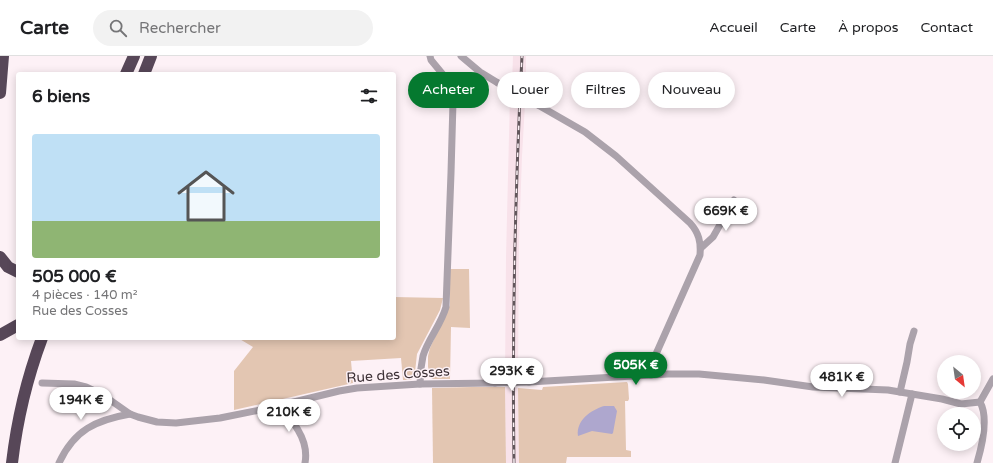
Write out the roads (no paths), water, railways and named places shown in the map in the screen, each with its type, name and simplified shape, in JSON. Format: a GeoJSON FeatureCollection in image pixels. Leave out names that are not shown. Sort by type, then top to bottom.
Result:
{"type":"FeatureCollection","features":[{"type":"Feature","properties":{"kind":"highway"},"geometry":{"type":"LineString","coordinates":[[0,93],[3,56]]}},
{"type":"Feature","properties":{"kind":"highway"},"geometry":{"type":"LineString","coordinates":[[127,72],[134,56]]}},
{"type":"Feature","properties":{"kind":"highway"},"geometry":{"type":"LineString","coordinates":[[145,72],[152,56]]}},
{"type":"Feature","properties":{"kind":"highway"},"geometry":{"type":"LineString","coordinates":[[0,257],[8,267],[16,271]]}},
{"type":"Feature","properties":{"kind":"highway"},"geometry":{"type":"LineString","coordinates":[[0,335],[16,326]]}},
{"type":"Feature","properties":{"kind":"highway"},"geometry":{"type":"LineString","coordinates":[[12,463],[23,399],[41,340]]}},
{"type":"Feature","properties":{"kind":"street"},"geometry":{"type":"LineString","coordinates":[[420,384],[421,366],[424,355],[441,322],[446,307],[452,172],[452,92],[445,77],[431,60],[430,56]]}},
{"type":"Feature","properties":{"kind":"street"},"geometry":{"type":"LineString","coordinates":[[461,56],[480,72],[584,132],[616,156],[690,223],[698,234],[701,248],[700,255],[652,363],[651,375]]}},
{"type":"Feature","properties":{"kind":"street"},"geometry":{"type":"LineString","coordinates":[[701,248],[713,237],[734,200]]}},
{"type":"Feature","properties":{"kind":"street"},"geometry":{"type":"LineString","coordinates":[[900,392],[914,331]]}},
{"type":"Feature","properties":{"kind":"street","name":"Rue des Cosses"},"geometry":{"type":"LineString","coordinates":[[42,383],[74,384],[94,390],[130,414],[153,421],[176,424],[220,418],[357,388],[420,384],[529,382],[651,375],[699,374],[764,380],[813,387],[878,389],[961,404],[980,402]]}},
{"type":"Feature","properties":{"kind":"street"},"geometry":{"type":"LineString","coordinates":[[977,463],[984,431],[982,407],[980,402],[993,379]]}},
{"type":"Feature","properties":{"kind":"street"},"geometry":{"type":"LineString","coordinates":[[895,463],[912,394]]}},
{"type":"Feature","properties":{"kind":"street"},"geometry":{"type":"LineString","coordinates":[[284,405],[287,413],[298,429],[304,443],[306,456],[305,463]]}},
{"type":"Feature","properties":{"kind":"street"},"geometry":{"type":"LineString","coordinates":[[59,463],[69,445],[86,429],[103,419],[130,414]]}},
{"type":"Feature","properties":{"kind":"railway"},"geometry":{"type":"LineString","coordinates":[[514,463],[513,361],[522,56]]}}]}
